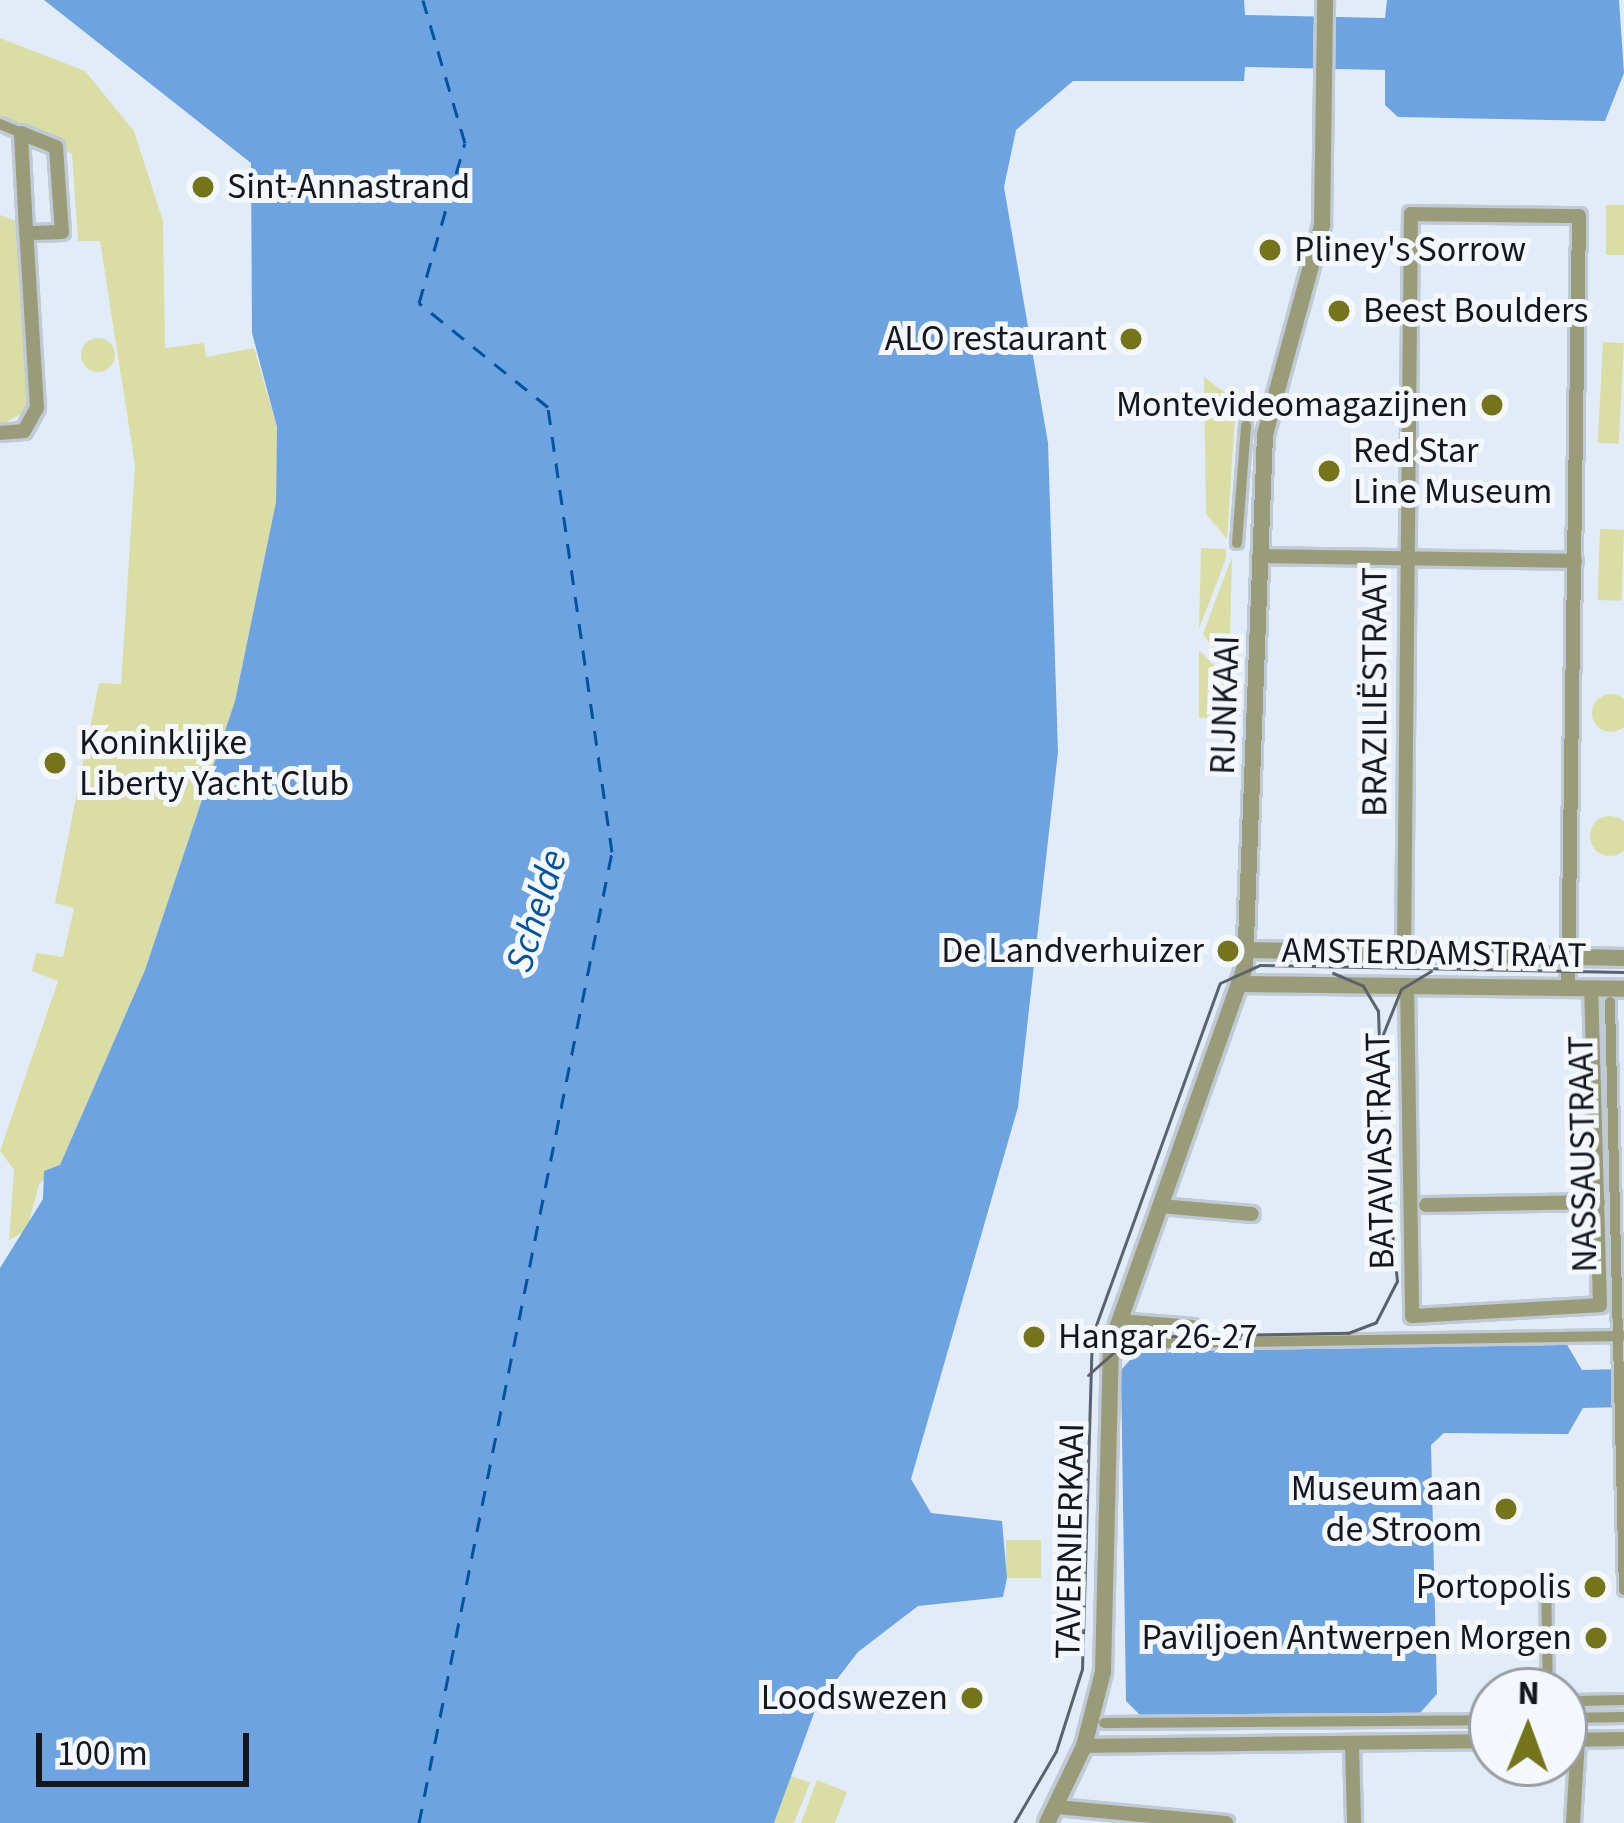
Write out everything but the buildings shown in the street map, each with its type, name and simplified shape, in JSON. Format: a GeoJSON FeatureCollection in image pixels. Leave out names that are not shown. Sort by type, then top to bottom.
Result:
{"type":"FeatureCollection","features":[{"type":"Feature","properties":{"kind":"street","name":"RIJNKAAI"},"geometry":{"type":"LineString","coordinates":[[1119,1321],[1242,984],[1267,426],[1322,225],[1325,5]]}},
{"type":"Feature","properties":{"kind":"street"},"geometry":{"type":"LineString","coordinates":[[0,124],[56,147],[62,232],[26,233]]}},
{"type":"Feature","properties":{"kind":"street"},"geometry":{"type":"LineString","coordinates":[[0,433],[24,431],[38,407],[21,133]]}},
{"type":"Feature","properties":{"kind":"street","name":"BRAZILIËSTRAAT"},"geometry":{"type":"LineString","coordinates":[[1404,954],[1411,214],[1579,216],[1575,561]]}},
{"type":"Feature","properties":{"kind":"street"},"geometry":{"type":"LineString","coordinates":[[1237,543],[1246,425]]}},
{"type":"Feature","properties":{"kind":"street"},"geometry":{"type":"LineString","coordinates":[[1263,556],[1575,561],[1568,988]]}},
{"type":"Feature","properties":{"kind":"street","name":"AMSTERDAMSTRAAT"},"geometry":{"type":"LineString","coordinates":[[1247,950],[1624,958]]}},
{"type":"Feature","properties":{"kind":"street","name":"AMSTERDAMSTRAAT"},"geometry":{"type":"LineString","coordinates":[[1242,984],[1591,988],[1617,995]]}},
{"type":"Feature","properties":{"kind":"street","name":"BATAVIASTRAAT"},"geometry":{"type":"LineString","coordinates":[[1407,986],[1412,1316]]}},
{"type":"Feature","properties":{"kind":"street","name":"NASSAUSTRAAT"},"geometry":{"type":"LineString","coordinates":[[1412,1316],[1587,1313],[1600,1305],[1591,988]]}},
{"type":"Feature","properties":{"kind":"street","name":"NASSAUSTRAAT"},"geometry":{"type":"LineString","coordinates":[[1617,995],[1616,1305],[1624,1590]]}},
{"type":"Feature","properties":{"kind":"street","name":"NASSAUSTRAAT"},"geometry":{"type":"LineString","coordinates":[[1426,1204],[1598,1202]]}},
{"type":"Feature","properties":{"kind":"street"},"geometry":{"type":"LineString","coordinates":[[1160,1207],[1252,1214]]}},
{"type":"Feature","properties":{"kind":"street"},"geometry":{"type":"LineString","coordinates":[[1412,1316],[1413,1341]]}},
{"type":"Feature","properties":{"kind":"street"},"geometry":{"type":"LineString","coordinates":[[1119,1321],[1147,1327],[1193,1327]]}},
{"type":"Feature","properties":{"kind":"street","name":"TAVERNIERKAAI"},"geometry":{"type":"LineString","coordinates":[[1052,1815],[1084,1746],[1105,1650],[1105,1409],[1119,1321]]}},
{"type":"Feature","properties":{"kind":"street"},"geometry":{"type":"LineString","coordinates":[[1121,1344],[1620,1336]]}},
{"type":"Feature","properties":{"kind":"street"},"geometry":{"type":"LineString","coordinates":[[1546,1579],[1548,1667]]}},
{"type":"Feature","properties":{"kind":"street"},"geometry":{"type":"LineString","coordinates":[[1588,1701],[1624,1700]]}},
{"type":"Feature","properties":{"kind":"street"},"geometry":{"type":"LineString","coordinates":[[1588,1718],[1624,1717]]}},
{"type":"Feature","properties":{"kind":"street"},"geometry":{"type":"LineString","coordinates":[[1104,1723],[1468,1720]]}},
{"type":"Feature","properties":{"kind":"street"},"geometry":{"type":"LineString","coordinates":[[1588,1740],[1624,1739]]}},
{"type":"Feature","properties":{"kind":"street"},"geometry":{"type":"LineString","coordinates":[[1084,1746],[1468,1742]]}},
{"type":"Feature","properties":{"kind":"street"},"geometry":{"type":"LineString","coordinates":[[1352,1744],[1354,1823]]}},
{"type":"Feature","properties":{"kind":"street"},"geometry":{"type":"LineString","coordinates":[[1572,1787],[1573,1823]]}},
{"type":"Feature","properties":{"kind":"street"},"geometry":{"type":"LineString","coordinates":[[1052,1815],[1226,1823]]}},
{"type":"Feature","properties":{"kind":"green space"},"geometry":{"type":"Polygon","coordinates":[[[0,38],[85,71],[134,131],[163,221],[165,348],[204,343],[206,357],[254,348],[277,427],[276,502],[235,701],[145,970],[60,1165],[39,1184],[27,1230],[9,1240],[14,1170],[0,1151],[58,981],[32,971],[36,953],[63,957],[74,908],[55,903],[99,683],[121,684],[135,465],[100,241],[78,241],[72,154],[0,118],[0,38]]]}},
{"type":"Feature","properties":{"kind":"green space"},"geometry":{"type":"Polygon","coordinates":[[[1606,205],[1624,205],[1624,255],[1606,255],[1606,205]]]}},
{"type":"Feature","properties":{"kind":"green space"},"geometry":{"type":"Polygon","coordinates":[[[0,215],[19,222],[31,408],[0,426],[0,215]]]}},
{"type":"Feature","properties":{"kind":"green space"},"geometry":{"type":"Polygon","coordinates":[[[98,338],[110,343],[115,355],[110,367],[98,372],[86,367],[81,355],[86,343],[98,338]]]}},
{"type":"Feature","properties":{"kind":"green space"},"geometry":{"type":"Polygon","coordinates":[[[1603,342],[1624,343],[1619,444],[1598,443],[1603,342]]]}},
{"type":"Feature","properties":{"kind":"green space"},"geometry":{"type":"Polygon","coordinates":[[[1204,377],[1236,401],[1227,539],[1206,514],[1204,377]]]}},
{"type":"Feature","properties":{"kind":"green space"},"geometry":{"type":"Polygon","coordinates":[[[1600,529],[1624,530],[1622,601],[1598,600],[1600,529]]]}},
{"type":"Feature","properties":{"kind":"green space"},"geometry":{"type":"Polygon","coordinates":[[[1201,548],[1226,549],[1226,558],[1199,629],[1201,548]]]}},
{"type":"Feature","properties":{"kind":"green space"},"geometry":{"type":"Polygon","coordinates":[[[1232,557],[1229,672],[1203,634],[1232,557]]]}},
{"type":"Feature","properties":{"kind":"green space"},"geometry":{"type":"Polygon","coordinates":[[[1199,650],[1228,680],[1227,718],[1199,718],[1199,650]]]}},
{"type":"Feature","properties":{"kind":"green space"},"geometry":{"type":"Polygon","coordinates":[[[1611,694],[1624,700],[1630,713],[1624,726],[1611,732],[1598,726],[1592,713],[1598,700],[1611,694]]]}},
{"type":"Feature","properties":{"kind":"green space"},"geometry":{"type":"Polygon","coordinates":[[[1610,816],[1624,822],[1630,836],[1624,850],[1610,856],[1596,850],[1590,836],[1596,822],[1610,816]]]}},
{"type":"Feature","properties":{"kind":"green space"},"geometry":{"type":"Polygon","coordinates":[[[1006,1540],[1041,1540],[1041,1578],[1006,1578],[1006,1540]]]}},
{"type":"Feature","properties":{"kind":"green space"},"geometry":{"type":"Polygon","coordinates":[[[789,1775],[810,1783],[794,1823],[774,1823],[789,1775]]]}},
{"type":"Feature","properties":{"kind":"green space"},"geometry":{"type":"Polygon","coordinates":[[[817,1780],[847,1792],[835,1823],[801,1823],[817,1780]]]}},
{"type":"Feature","properties":{"kind":"water","name":"Schelde"},"geometry":{"type":"Polygon","coordinates":[[[44,0],[1244,0],[1245,15],[1385,18],[1387,0],[1619,0],[1624,73],[1605,121],[1398,117],[1385,105],[1385,70],[1245,67],[1244,81],[1073,81],[1016,130],[1004,187],[1048,443],[1058,752],[1018,1107],[911,1479],[931,1513],[1002,1521],[1007,1578],[1003,1597],[918,1606],[858,1652],[817,1705],[774,1823],[0,1823],[0,1268],[43,1199],[44,1171],[60,1165],[145,970],[235,701],[276,502],[277,427],[252,333],[251,163],[44,0]]]}},
{"type":"Feature","properties":{"kind":"water"},"geometry":{"type":"Polygon","coordinates":[[[1566,1343],[1582,1370],[1624,1369],[1624,1407],[1583,1408],[1568,1434],[1444,1433],[1431,1445],[1437,1694],[1419,1714],[1145,1720],[1126,1701],[1121,1370],[1139,1350],[1566,1343]]]}},
{"type":"Feature","properties":{"kind":"ferry route"},"geometry":{"type":"LineString","coordinates":[[419,1823],[612,852],[548,407],[419,303],[465,143],[423,0]]}},
{"type":"Feature","properties":{"kind":"tram line"},"geometry":{"type":"LineString","coordinates":[[1014,1823],[1056,1751],[1082,1669],[1092,1336],[1220,983],[1260,965],[1624,972]]}},
{"type":"Feature","properties":{"kind":"tram line"},"geometry":{"type":"LineString","coordinates":[[1383,1034],[1401,989],[1431,971]]}},
{"type":"Feature","properties":{"kind":"tram line"},"geometry":{"type":"LineString","coordinates":[[1333,973],[1363,986],[1378,1011],[1383,1158]]}},
{"type":"Feature","properties":{"kind":"tram line"},"geometry":{"type":"LineString","coordinates":[[1088,1375],[1131,1337],[1348,1333],[1376,1322],[1397,1281],[1383,1146]]}},
{"type":"Feature","properties":{"kind":"place","name":"Sint-Annastrand"},"geometry":{"type":"Point","coordinates":[203,187]}},
{"type":"Feature","properties":{"kind":"place","name":"Pliney's Sorrow"},"geometry":{"type":"Point","coordinates":[1270,250]}},
{"type":"Feature","properties":{"kind":"place","name":"Beest Boulders"},"geometry":{"type":"Point","coordinates":[1339,311]}},
{"type":"Feature","properties":{"kind":"place","name":"ALO restaurant"},"geometry":{"type":"Point","coordinates":[1131,339]}},
{"type":"Feature","properties":{"kind":"place","name":"Montevideomagazijnen"},"geometry":{"type":"Point","coordinates":[1492,405]}},
{"type":"Feature","properties":{"kind":"place","name":"Red Star Line Museum"},"geometry":{"type":"Point","coordinates":[1329,471]}},
{"type":"Feature","properties":{"kind":"place","name":"Koninklijke Liberty Yacht Club"},"geometry":{"type":"Point","coordinates":[55,763]}},
{"type":"Feature","properties":{"kind":"place","name":"De Landverhuizer"},"geometry":{"type":"Point","coordinates":[1228,951]}},
{"type":"Feature","properties":{"kind":"place","name":"Hangar 26-27"},"geometry":{"type":"Point","coordinates":[1034,1337]}},
{"type":"Feature","properties":{"kind":"place","name":"Museum aan de Stroom"},"geometry":{"type":"Point","coordinates":[1506,1509]}},
{"type":"Feature","properties":{"kind":"place","name":"Portopolis"},"geometry":{"type":"Point","coordinates":[1595,1587]}},
{"type":"Feature","properties":{"kind":"place","name":"Paviljoen Antwerpen Morgen"},"geometry":{"type":"Point","coordinates":[1596,1638]}},
{"type":"Feature","properties":{"kind":"place","name":"Loodswezen"},"geometry":{"type":"Point","coordinates":[972,1698]}}]}
